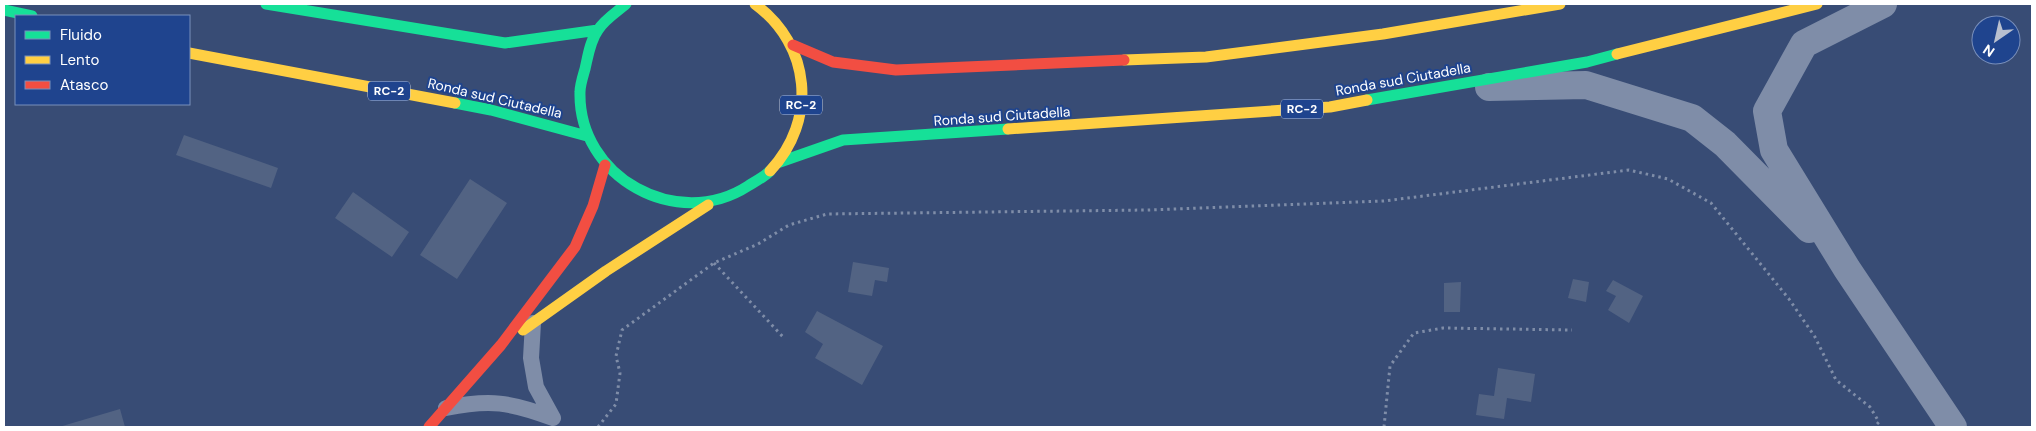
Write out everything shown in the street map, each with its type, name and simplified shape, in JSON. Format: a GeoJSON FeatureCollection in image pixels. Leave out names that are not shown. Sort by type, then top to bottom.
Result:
{"type":"FeatureCollection","features":[{"type":"Feature","properties":{"kind":"main road"},"geometry":{"type":"LineString","coordinates":[[266,4],[505,43],[598,30]]}},
{"type":"Feature","properties":{"kind":"main road","name":"RC-2"},"geometry":{"type":"LineString","coordinates":[[626,4],[598,30],[581,71],[579,100],[587,136],[605,165],[634,190],[669,204],[708,205],[752,188],[780,162],[800,119],[802,81],[793,45],[782,28],[760,5]]}},
{"type":"Feature","properties":{"kind":"main road"},"geometry":{"type":"LineString","coordinates":[[793,45],[833,62],[896,70],[1206,57],[1383,34],[1560,4]]}},
{"type":"Feature","properties":{"kind":"main road","name":"Ronda sud Ciutadella"},"geometry":{"type":"LineString","coordinates":[[780,162],[843,140],[1330,107],[1587,62],[1817,4]]}},
{"type":"Feature","properties":{"kind":"main road"},"geometry":{"type":"LineString","coordinates":[[4,10],[27,15]]}},
{"type":"Feature","properties":{"kind":"main road","name":"Ronda sud Ciutadella"},"geometry":{"type":"LineString","coordinates":[[190,53],[491,110],[587,136]]}},
{"type":"Feature","properties":{"kind":"main road"},"geometry":{"type":"LineString","coordinates":[[428,427],[501,345],[575,247],[593,206],[605,165]]}},
{"type":"Feature","properties":{"kind":"main road"},"geometry":{"type":"LineString","coordinates":[[501,345],[708,205]]}},
{"type":"Feature","properties":{"kind":"street"},"geometry":{"type":"LineString","coordinates":[[1883,4],[1804,44],[1767,110],[1774,150],[1847,269],[1953,427]]}},
{"type":"Feature","properties":{"kind":"street"},"geometry":{"type":"LineString","coordinates":[[1435,88],[1586,85],[1692,118],[1726,144],[1847,269]]}},
{"type":"Feature","properties":{"kind":"lane"},"geometry":{"type":"LineString","coordinates":[[444,409],[477,402],[498,403],[525,407],[553,418],[536,387],[531,358],[533,323]]}},
{"type":"Feature","properties":{"kind":"path"},"geometry":{"type":"LineString","coordinates":[[598,427],[616,404],[620,373],[616,356],[622,330],[714,263],[758,244],[789,225],[827,214],[1147,210],[1384,201],[1630,170],[1668,179],[1711,203],[1789,299],[1815,337],[1836,380],[1870,407],[1879,422],[1874,427]]}},
{"type":"Feature","properties":{"kind":"path"},"geometry":{"type":"LineString","coordinates":[[714,263],[784,338]]}},
{"type":"Feature","properties":{"kind":"path"},"geometry":{"type":"LineString","coordinates":[[1384,427],[1390,366],[1414,333],[1443,328],[1572,330]]}},
{"type":"Feature","properties":{"kind":"building"},"geometry":{"type":"Polygon","coordinates":[[[184,135],[278,168],[271,188],[176,155],[184,135]]]}},
{"type":"Feature","properties":{"kind":"building"},"geometry":{"type":"Polygon","coordinates":[[[470,179],[507,203],[457,279],[420,255],[470,179]]]}},
{"type":"Feature","properties":{"kind":"building"},"geometry":{"type":"Polygon","coordinates":[[[353,192],[409,232],[392,257],[335,218],[353,192]]]}},
{"type":"Feature","properties":{"kind":"building"},"geometry":{"type":"Polygon","coordinates":[[[853,262],[889,268],[887,282],[875,280],[872,296],[848,292],[853,262]]]}},
{"type":"Feature","properties":{"kind":"building"},"geometry":{"type":"Polygon","coordinates":[[[1573,279],[1589,282],[1586,302],[1568,298],[1573,279]]]}},
{"type":"Feature","properties":{"kind":"building"},"geometry":{"type":"Polygon","coordinates":[[[1613,280],[1643,296],[1629,323],[1608,310],[1616,296],[1606,291],[1613,280]]]}},
{"type":"Feature","properties":{"kind":"building"},"geometry":{"type":"Polygon","coordinates":[[[1461,282],[1460,312],[1444,312],[1444,283],[1461,282]]]}},
{"type":"Feature","properties":{"kind":"building"},"geometry":{"type":"Polygon","coordinates":[[[817,311],[883,346],[862,385],[815,358],[823,344],[805,332],[817,311]]]}},
{"type":"Feature","properties":{"kind":"building"},"geometry":{"type":"Polygon","coordinates":[[[1498,368],[1535,374],[1531,402],[1507,398],[1504,419],[1476,415],[1479,394],[1494,396],[1498,368]]]}},
{"type":"Feature","properties":{"kind":"building"},"geometry":{"type":"Polygon","coordinates":[[[120,409],[125,427],[59,427],[120,409]]]}},
{"type":"Feature","properties":{"kind":"traffic: fast"},"geometry":{"type":"LineString","coordinates":[[266,4],[505,43],[598,30]]}},
{"type":"Feature","properties":{"kind":"traffic: fast"},"geometry":{"type":"LineString","coordinates":[[626,4],[604,22],[595,34],[580,89],[584,122],[595,149],[614,171],[637,188],[663,199],[692,203],[720,199],[748,186],[770,171]]}},
{"type":"Feature","properties":{"kind":"traffic: fast"},"geometry":{"type":"LineString","coordinates":[[4,10],[27,15]]}},
{"type":"Feature","properties":{"kind":"traffic: fast"},"geometry":{"type":"LineString","coordinates":[[1367,100],[1587,62],[1617,54]]}},
{"type":"Feature","properties":{"kind":"traffic: fast"},"geometry":{"type":"LineString","coordinates":[[455,103],[491,110],[587,136]]}},
{"type":"Feature","properties":{"kind":"traffic: fast"},"geometry":{"type":"LineString","coordinates":[[780,162],[843,140],[1008,129]]}},
{"type":"Feature","properties":{"kind":"traffic: slow"},"geometry":{"type":"LineString","coordinates":[[755,4],[774,21],[788,40],[797,61],[801,84],[801,107],[796,129],[785,151],[770,171]]}},
{"type":"Feature","properties":{"kind":"traffic: slow"},"geometry":{"type":"LineString","coordinates":[[1124,60],[1206,57],[1383,34],[1560,4]]}},
{"type":"Feature","properties":{"kind":"traffic: slow"},"geometry":{"type":"LineString","coordinates":[[1617,54],[1817,4]]}},
{"type":"Feature","properties":{"kind":"traffic: slow"},"geometry":{"type":"LineString","coordinates":[[190,53],[455,103]]}},
{"type":"Feature","properties":{"kind":"traffic: slow"},"geometry":{"type":"LineString","coordinates":[[1008,129],[1330,107],[1367,100]]}},
{"type":"Feature","properties":{"kind":"traffic: slow"},"geometry":{"type":"LineString","coordinates":[[523,330],[606,271],[708,205]]}},
{"type":"Feature","properties":{"kind":"traffic: jam"},"geometry":{"type":"LineString","coordinates":[[793,45],[833,62],[896,70],[1124,60]]}},
{"type":"Feature","properties":{"kind":"traffic: jam"},"geometry":{"type":"LineString","coordinates":[[429,427],[501,345],[575,247],[593,206],[605,165]]}}]}
